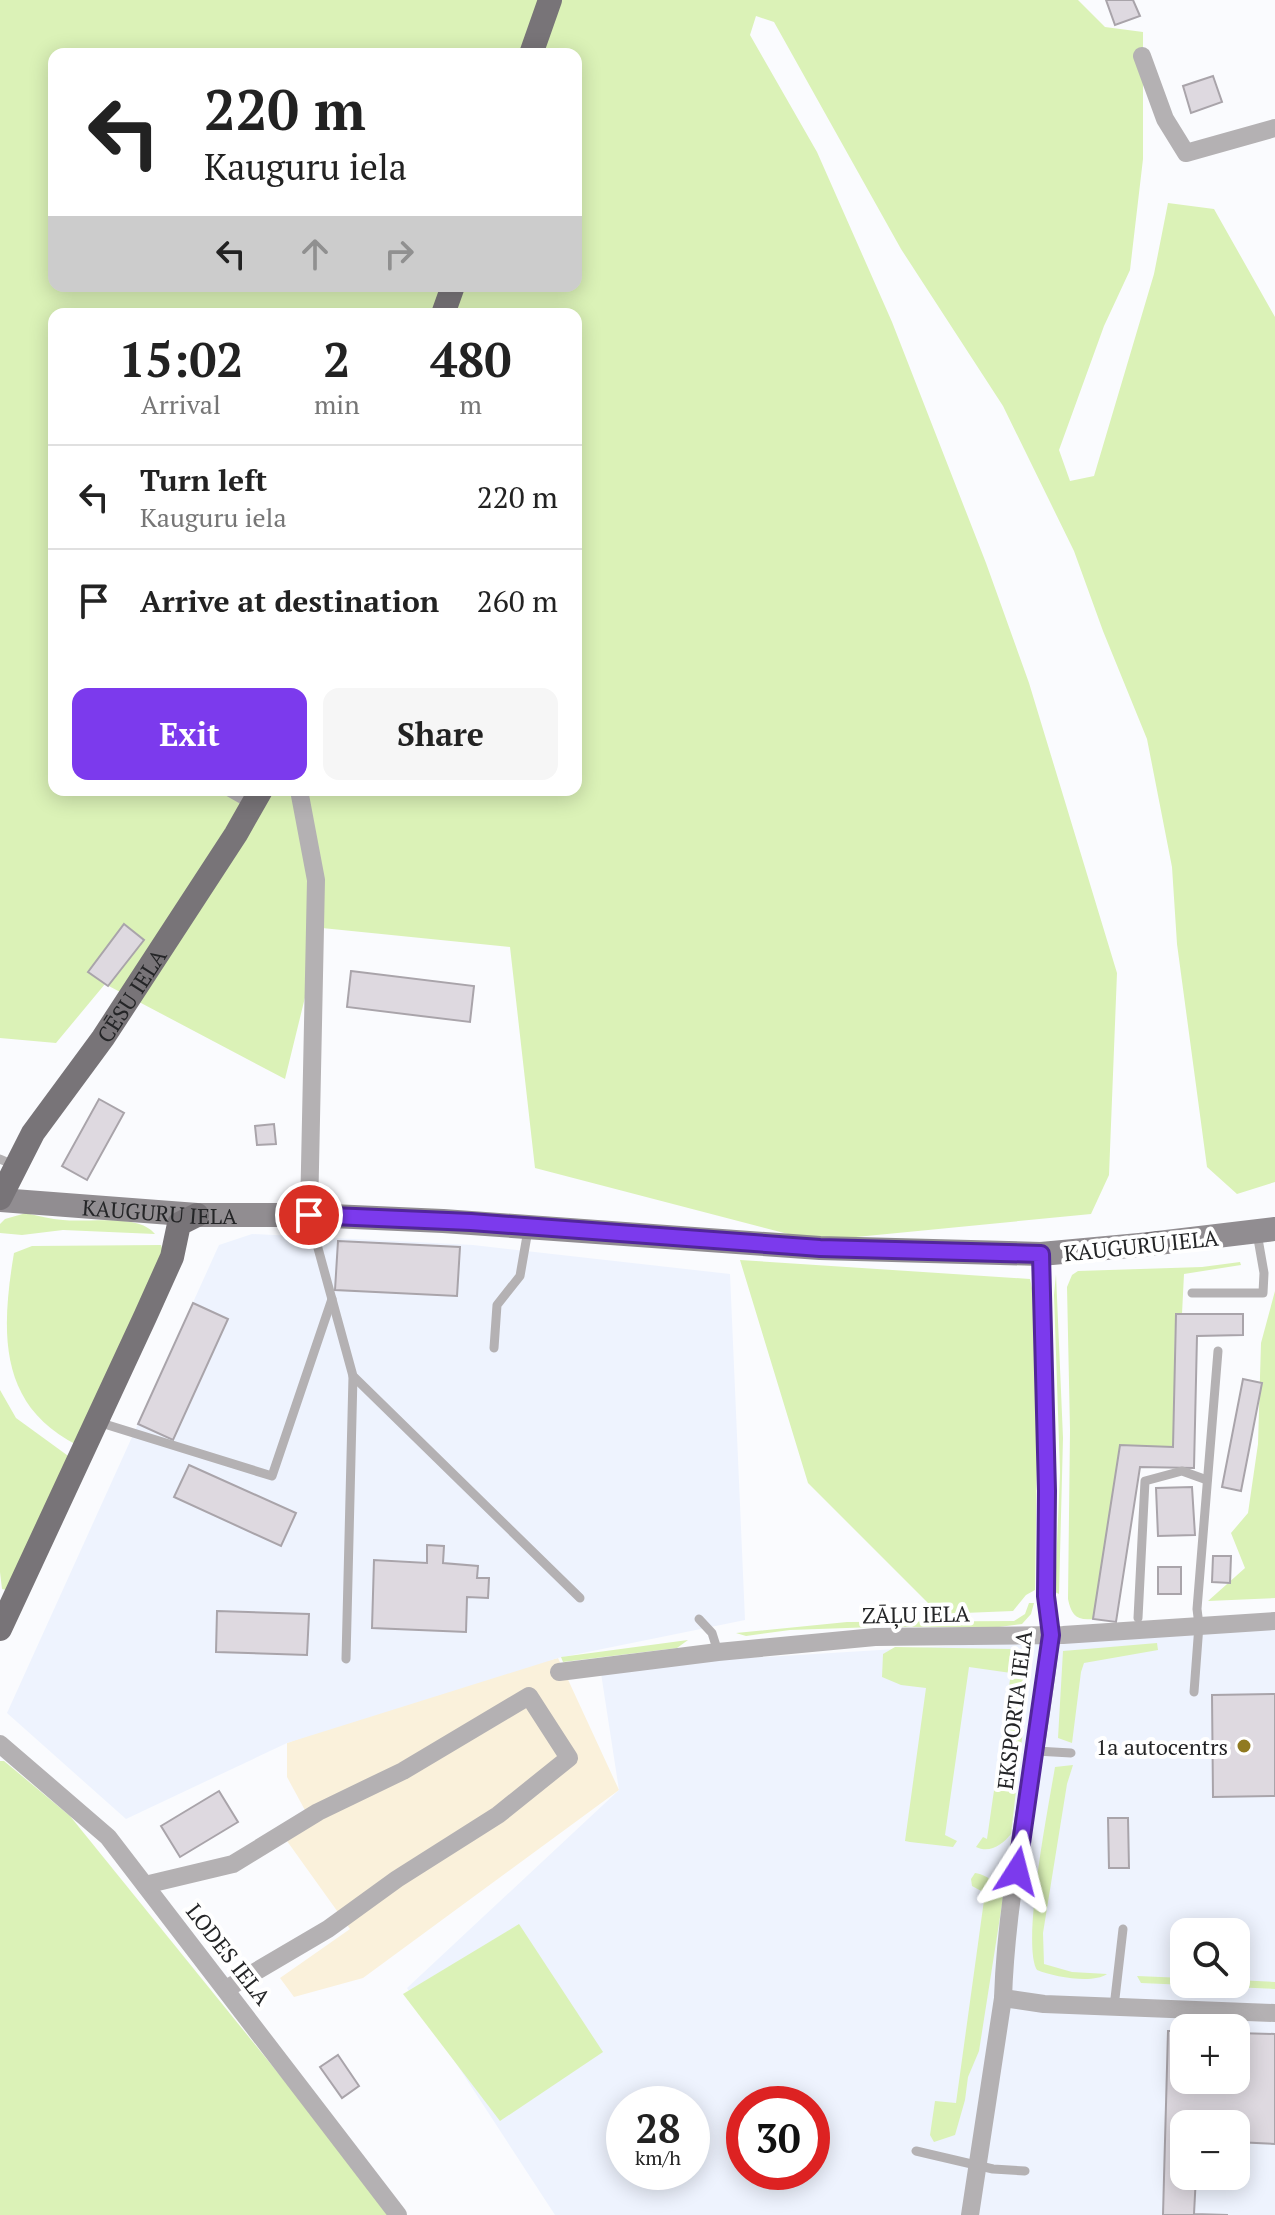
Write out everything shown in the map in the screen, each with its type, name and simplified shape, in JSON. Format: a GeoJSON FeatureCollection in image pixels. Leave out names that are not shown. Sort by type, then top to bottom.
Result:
{"type":"FeatureCollection","features":[{"type":"Feature","properties":{"kind":"main road"},"geometry":{"type":"LineString","coordinates":[[533,48],[550,0]]}},
{"type":"Feature","properties":{"kind":"main road","name":"CĒSU IELA"},"geometry":{"type":"LineString","coordinates":[[0,1199],[8,1162],[103,1038],[257,798]]}},
{"type":"Feature","properties":{"kind":"main road","name":"KAUGURU IELA"},"geometry":{"type":"LineString","coordinates":[[0,1199],[197,1215],[309,1215],[528,1226],[820,1248],[1041,1254],[1266,1231]]}},
{"type":"Feature","properties":{"kind":"main road"},"geometry":{"type":"LineString","coordinates":[[0,1629],[172,1257],[179,1224],[197,1215]]}},
{"type":"Feature","properties":{"kind":"street"},"geometry":{"type":"LineString","coordinates":[[1142,56],[1165,119],[1186,153],[1275,128]]}},
{"type":"Feature","properties":{"kind":"street"},"geometry":{"type":"LineString","coordinates":[[300,796],[316,880],[309,1215]]}},
{"type":"Feature","properties":{"kind":"street","name":"EKSPORTA IELA"},"geometry":{"type":"LineString","coordinates":[[970,2215],[1003,1998],[1004,1966],[1051,1635],[1046,1596],[1047,1476],[1041,1254]]}},
{"type":"Feature","properties":{"kind":"street","name":"ZĀĻU IELA"},"geometry":{"type":"LineString","coordinates":[[559,1672],[875,1637],[1051,1635],[1275,1621]]}},
{"type":"Feature","properties":{"kind":"street"},"geometry":{"type":"LineString","coordinates":[[145,1885],[233,1864],[318,1812],[403,1771],[529,1696],[569,1758],[498,1815],[397,1879],[328,1929],[226,1989]]}},
{"type":"Feature","properties":{"kind":"street","name":"LODES IELA"},"geometry":{"type":"LineString","coordinates":[[0,1744],[108,1837],[398,2215]]}},
{"type":"Feature","properties":{"kind":"street"},"geometry":{"type":"LineString","coordinates":[[1003,1998],[1044,2004],[1275,2013]]}},
{"type":"Feature","properties":{"kind":"lane"},"geometry":{"type":"LineString","coordinates":[[309,1215],[353,1376],[346,1659]]}},
{"type":"Feature","properties":{"kind":"lane"},"geometry":{"type":"LineString","coordinates":[[494,1348],[497,1305],[520,1276],[528,1226]]}},
{"type":"Feature","properties":{"kind":"lane"},"geometry":{"type":"LineString","coordinates":[[1192,1293],[1263,1293],[1266,1231]]}},
{"type":"Feature","properties":{"kind":"lane"},"geometry":{"type":"LineString","coordinates":[[95,1421],[272,1476],[332,1299]]}},
{"type":"Feature","properties":{"kind":"lane"},"geometry":{"type":"LineString","coordinates":[[1194,1692],[1199,1625],[1197,1609],[1218,1351]]}},
{"type":"Feature","properties":{"kind":"lane"},"geometry":{"type":"LineString","coordinates":[[353,1376],[580,1598]]}},
{"type":"Feature","properties":{"kind":"lane"},"geometry":{"type":"LineString","coordinates":[[1138,1618],[1145,1481],[1182,1471],[1207,1480]]}},
{"type":"Feature","properties":{"kind":"lane"},"geometry":{"type":"LineString","coordinates":[[699,1619],[712,1633],[718,1652]]}},
{"type":"Feature","properties":{"kind":"lane"},"geometry":{"type":"LineString","coordinates":[[1036,1751],[1071,1753]]}},
{"type":"Feature","properties":{"kind":"lane"},"geometry":{"type":"LineString","coordinates":[[1114,2007],[1123,1929]]}},
{"type":"Feature","properties":{"kind":"lane"},"geometry":{"type":"LineString","coordinates":[[916,2151],[993,2169],[1025,2171]]}},
{"type":"Feature","properties":{"kind":"shaded area"},"geometry":{"type":"Polygon","coordinates":[[[252,1234],[473,1245],[730,1274],[745,1620],[558,1658],[287,1743],[126,1819],[7,1713],[219,1245],[252,1234]]]}},
{"type":"Feature","properties":{"kind":"shaded area"},"geometry":{"type":"Polygon","coordinates":[[[1275,1626],[1275,2215],[555,2215],[407,1988],[619,1790],[600,1667],[1275,1626]]]}},
{"type":"Feature","properties":{"kind":"shaded area"},"geometry":{"type":"Polygon","coordinates":[[[558,1658],[619,1790],[363,1978],[294,1997],[280,1978],[350,1929],[287,1841],[313,1825],[287,1777],[287,1743],[418,1695],[558,1658]]]}},
{"type":"Feature","properties":{"kind":"green space"},"geometry":{"type":"Polygon","coordinates":[[[0,0],[1078,0],[1105,27],[1143,32],[1143,159],[1130,270],[1104,326],[1059,450],[1070,481],[1094,476],[1154,274],[1168,203],[1214,209],[1275,317],[1275,1182],[1237,1194],[1207,1167],[1177,944],[1172,867],[1147,739],[1074,551],[1003,406],[901,249],[774,22],[756,16],[750,35],[817,152],[892,322],[986,563],[1029,683],[1117,973],[1109,1175],[1091,1214],[815,1241],[535,1168],[510,947],[322,928],[285,1079],[105,984],[56,1043],[0,1038],[0,0]]]}},
{"type":"Feature","properties":{"kind":"green space"},"geometry":{"type":"Polygon","coordinates":[[[26,1213],[63,1220],[125,1221],[147,1227],[155,1234],[63,1230],[22,1235],[0,1233],[0,1224],[5,1219],[26,1213]]]}},
{"type":"Feature","properties":{"kind":"green space"},"geometry":{"type":"Polygon","coordinates":[[[161,1245],[164,1255],[77,1445],[52,1429],[33,1410],[11,1366],[7,1313],[14,1253],[32,1246],[161,1245]]]}},
{"type":"Feature","properties":{"kind":"green space"},"geometry":{"type":"Polygon","coordinates":[[[740,1260],[1030,1279],[1033,1293],[1037,1446],[1035,1590],[1026,1595],[1013,1611],[939,1614],[808,1483],[740,1260]]]}},
{"type":"Feature","properties":{"kind":"green space"},"geometry":{"type":"Polygon","coordinates":[[[1240,1262],[1241,1265],[1184,1274],[1182,1314],[1175,1325],[1173,1447],[1120,1445],[1093,1619],[1078,1618],[1068,1599],[1070,1430],[1067,1287],[1072,1275],[1078,1271],[1202,1267],[1240,1262]]]}},
{"type":"Feature","properties":{"kind":"green space"},"geometry":{"type":"Polygon","coordinates":[[[1056,1274],[1063,1438],[1059,1594],[1055,1592],[1060,1472],[1054,1295],[1056,1274]]]}},
{"type":"Feature","properties":{"kind":"green space"},"geometry":{"type":"Polygon","coordinates":[[[1275,1291],[1275,1598],[1208,1601],[1245,1568],[1231,1533],[1248,1513],[1258,1444],[1261,1343],[1275,1291]]]}},
{"type":"Feature","properties":{"kind":"green space"},"geometry":{"type":"Polygon","coordinates":[[[0,1390],[16,1418],[71,1458],[6,1590],[2,1589],[0,1572],[0,1390]]]}},
{"type":"Feature","properties":{"kind":"green space"},"geometry":{"type":"Polygon","coordinates":[[[1029,1603],[1034,1603],[1031,1614],[1022,1624],[999,1627],[790,1630],[746,1636],[736,1633],[847,1622],[1014,1621],[1025,1614],[1029,1603]]]}},
{"type":"Feature","properties":{"kind":"green space"},"geometry":{"type":"Polygon","coordinates":[[[688,1640],[677,1648],[563,1662],[561,1657],[688,1640]]]}},
{"type":"Feature","properties":{"kind":"green space"},"geometry":{"type":"Polygon","coordinates":[[[1157,1643],[1158,1650],[1084,1663],[1072,1743],[1058,1738],[1063,1651],[1157,1643]]]}},
{"type":"Feature","properties":{"kind":"green space"},"geometry":{"type":"Polygon","coordinates":[[[895,1647],[1011,1649],[1024,1657],[1029,1678],[1011,1834],[996,1847],[976,1847],[983,1837],[987,1839],[1011,1673],[969,1667],[945,1835],[957,1841],[953,1847],[905,1841],[926,1688],[901,1685],[882,1677],[883,1654],[895,1647]]]}},
{"type":"Feature","properties":{"kind":"green space"},"geometry":{"type":"Polygon","coordinates":[[[0,1761],[4,1761],[70,1816],[393,2215],[0,2215],[0,1761]]]}},
{"type":"Feature","properties":{"kind":"green space"},"geometry":{"type":"Polygon","coordinates":[[[1073,1765],[1067,1784],[1043,1933],[1044,1964],[1072,1972],[1107,1974],[1093,1979],[1063,1977],[1037,1970],[1033,1955],[1034,1904],[1055,1767],[1073,1765]]]}},
{"type":"Feature","properties":{"kind":"green space"},"geometry":{"type":"Polygon","coordinates":[[[975,1873],[992,1881],[1003,1898],[979,2051],[968,2077],[955,2135],[934,2142],[930,2135],[935,2101],[956,2103],[985,1893],[972,1886],[971,1879],[975,1873]]]}},
{"type":"Feature","properties":{"kind":"green space"},"geometry":{"type":"Polygon","coordinates":[[[519,1924],[603,2052],[500,2121],[403,1994],[519,1924]]]}},
{"type":"Feature","properties":{"kind":"green space"},"geometry":{"type":"Polygon","coordinates":[[[1137,1976],[1170,1977],[1170,1984],[1141,1983],[1137,1976]]]}},
{"type":"Feature","properties":{"kind":"green space"},"geometry":{"type":"Polygon","coordinates":[[[1250,1981],[1275,1982],[1275,1989],[1250,1988],[1250,1981]]]}},
{"type":"Feature","properties":{"kind":"building"},"geometry":{"type":"Polygon","coordinates":[[[1106,0],[1133,0],[1140,16],[1115,25],[1106,0]]]}},
{"type":"Feature","properties":{"kind":"building"},"geometry":{"type":"Polygon","coordinates":[[[1213,76],[1222,102],[1191,113],[1183,86],[1213,76]]]}},
{"type":"Feature","properties":{"kind":"building"},"geometry":{"type":"Polygon","coordinates":[[[124,924],[144,940],[108,986],[88,972],[124,924]]]}},
{"type":"Feature","properties":{"kind":"building"},"geometry":{"type":"Polygon","coordinates":[[[351,971],[474,986],[470,1022],[347,1007],[351,971]]]}},
{"type":"Feature","properties":{"kind":"building"},"geometry":{"type":"Polygon","coordinates":[[[99,1099],[124,1113],[87,1180],[62,1166],[99,1099]]]}},
{"type":"Feature","properties":{"kind":"building"},"geometry":{"type":"Polygon","coordinates":[[[274,1124],[276,1144],[257,1145],[255,1126],[274,1124]]]}},
{"type":"Feature","properties":{"kind":"building"},"geometry":{"type":"Polygon","coordinates":[[[338,1241],[460,1247],[457,1296],[335,1290],[338,1241]]]}},
{"type":"Feature","properties":{"kind":"building"},"geometry":{"type":"Polygon","coordinates":[[[193,1303],[228,1319],[173,1440],[138,1424],[193,1303]]]}},
{"type":"Feature","properties":{"kind":"building"},"geometry":{"type":"Polygon","coordinates":[[[1176,1314],[1243,1314],[1243,1335],[1197,1336],[1194,1468],[1140,1467],[1116,1622],[1093,1619],[1120,1445],[1173,1447],[1176,1314]]]}},
{"type":"Feature","properties":{"kind":"building"},"geometry":{"type":"Polygon","coordinates":[[[1243,1379],[1262,1383],[1241,1491],[1222,1487],[1243,1379]]]}},
{"type":"Feature","properties":{"kind":"building"},"geometry":{"type":"Polygon","coordinates":[[[189,1465],[296,1513],[281,1546],[174,1497],[189,1465]]]}},
{"type":"Feature","properties":{"kind":"building"},"geometry":{"type":"Polygon","coordinates":[[[1192,1487],[1195,1535],[1158,1536],[1156,1488],[1192,1487]]]}},
{"type":"Feature","properties":{"kind":"building"},"geometry":{"type":"Polygon","coordinates":[[[427,1545],[444,1546],[443,1563],[478,1566],[477,1578],[489,1578],[488,1598],[467,1597],[466,1632],[372,1628],[374,1560],[427,1563],[427,1545]]]}},
{"type":"Feature","properties":{"kind":"building"},"geometry":{"type":"Polygon","coordinates":[[[1213,1556],[1231,1556],[1230,1583],[1212,1582],[1213,1556]]]}},
{"type":"Feature","properties":{"kind":"building"},"geometry":{"type":"Polygon","coordinates":[[[1158,1567],[1181,1567],[1181,1594],[1158,1594],[1158,1567]]]}},
{"type":"Feature","properties":{"kind":"building"},"geometry":{"type":"Polygon","coordinates":[[[217,1611],[309,1614],[307,1655],[216,1652],[217,1611]]]}},
{"type":"Feature","properties":{"kind":"building","name":"1a autocentrs"},"geometry":{"type":"Polygon","coordinates":[[[1275,1694],[1275,1796],[1213,1797],[1212,1695],[1275,1694]]]}},
{"type":"Feature","properties":{"kind":"building"},"geometry":{"type":"Polygon","coordinates":[[[219,1791],[238,1822],[180,1857],[161,1826],[219,1791]]]}},
{"type":"Feature","properties":{"kind":"building"},"geometry":{"type":"Polygon","coordinates":[[[1108,1818],[1128,1818],[1129,1868],[1109,1868],[1108,1818]]]}},
{"type":"Feature","properties":{"kind":"building"},"geometry":{"type":"Polygon","coordinates":[[[1168,2031],[1170,2094],[1250,2094],[1250,2033],[1275,2034],[1275,2144],[1250,2143],[1250,2110],[1170,2110],[1170,2190],[1195,2190],[1194,2214],[1228,2215],[1163,2215],[1168,2031]]]}},
{"type":"Feature","properties":{"kind":"building"},"geometry":{"type":"Polygon","coordinates":[[[338,2055],[359,2086],[342,2098],[320,2067],[338,2055]]]}},
{"type":"Feature","properties":{"kind":"place","name":"1a autocentrs"},"geometry":{"type":"Point","coordinates":[1244,1746]}},
{"type":"Feature","properties":{"kind":"route"},"geometry":{"type":"LineString","coordinates":[[309,1215],[471,1222],[820,1248],[1041,1254],[1047,1491],[1046,1596],[1051,1635],[1017,1871]]}}]}
